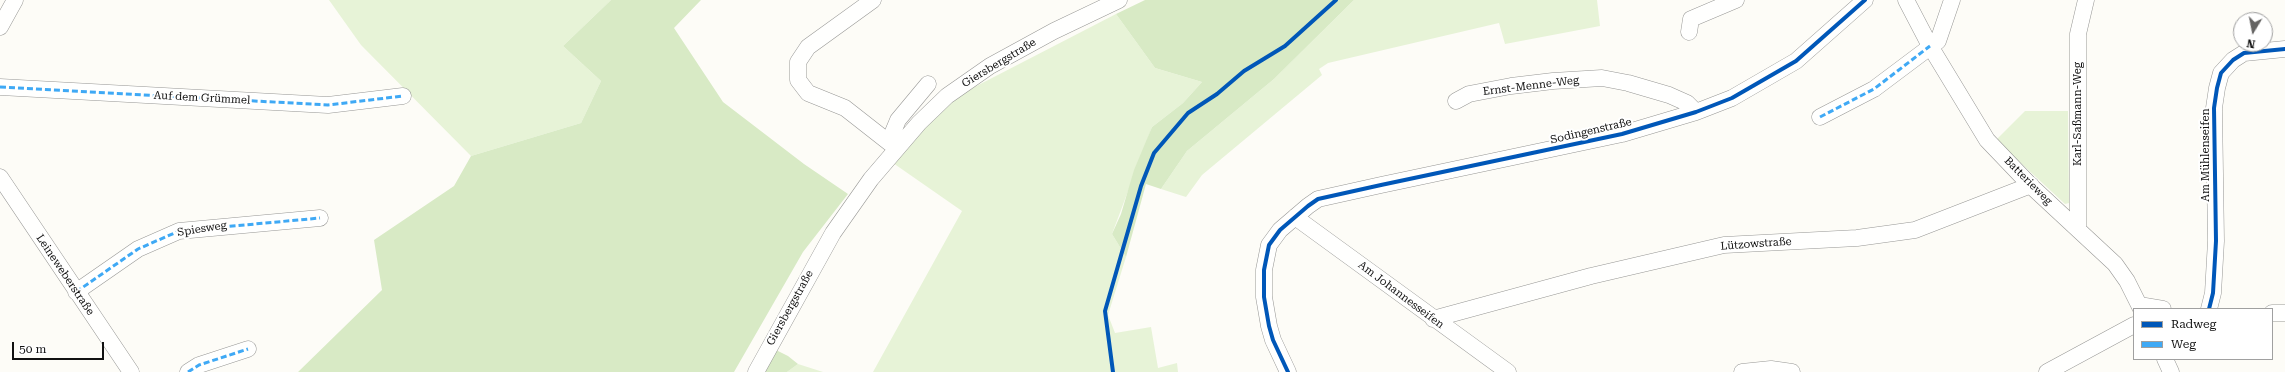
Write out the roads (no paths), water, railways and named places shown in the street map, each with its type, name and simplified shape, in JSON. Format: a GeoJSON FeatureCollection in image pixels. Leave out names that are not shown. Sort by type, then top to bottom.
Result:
{"type":"FeatureCollection","features":[{"type":"Feature","properties":{"kind":"street"},"geometry":{"type":"LineString","coordinates":[[0,27],[15,0]]}},
{"type":"Feature","properties":{"kind":"street"},"geometry":{"type":"LineString","coordinates":[[873,0],[808,47],[798,62],[798,80],[808,93],[845,108],[896,148]]}},
{"type":"Feature","properties":{"kind":"street","name":"Giersbergstraße"},"geometry":{"type":"LineString","coordinates":[[756,372],[833,233],[871,179],[896,148],[947,96],[990,66],[1054,31],[1119,0]]}},
{"type":"Feature","properties":{"kind":"street"},"geometry":{"type":"LineString","coordinates":[[1689,32],[1691,19],[1736,0]]}},
{"type":"Feature","properties":{"kind":"street","name":"Sodingenstraße"},"geometry":{"type":"LineString","coordinates":[[1288,372],[1269,326],[1264,297],[1264,270],[1269,245],[1280,230],[1318,199],[1622,134],[1696,112],[1732,98],[1796,61],[1864,0]]}},
{"type":"Feature","properties":{"kind":"street","name":"Batterieweg"},"geometry":{"type":"LineString","coordinates":[[1906,0],[1930,46],[1987,140],[2031,185],[2116,264],[2127,281],[2140,307]]}},
{"type":"Feature","properties":{"kind":"street"},"geometry":{"type":"LineString","coordinates":[[1820,117],[1874,89],[1938,41],[1952,0]]}},
{"type":"Feature","properties":{"kind":"street","name":"Karl-Saßmann-Weg"},"geometry":{"type":"LineString","coordinates":[[2078,229],[2078,34],[2086,0]]}},
{"type":"Feature","properties":{"kind":"street","name":"Am Mühlenseifen"},"geometry":{"type":"LineString","coordinates":[[2209,308],[2213,293],[2215,263],[2214,108],[2221,73],[2229,64],[2244,53],[2285,49]]}},
{"type":"Feature","properties":{"kind":"street","name":"Ernst-Menne-Weg"},"geometry":{"type":"LineString","coordinates":[[1456,101],[1469,94],[1511,86],[1553,81],[1602,78],[1628,83],[1669,95],[1687,103],[1696,112]]}},
{"type":"Feature","properties":{"kind":"street"},"geometry":{"type":"LineString","coordinates":[[896,148],[893,132],[898,120],[928,84]]}},
{"type":"Feature","properties":{"kind":"street","name":"Auf dem Grümmel"},"geometry":{"type":"LineString","coordinates":[[0,87],[328,105],[403,96]]}},
{"type":"Feature","properties":{"kind":"street","name":"Leineweberstraße"},"geometry":{"type":"LineString","coordinates":[[0,177],[131,372]]}},
{"type":"Feature","properties":{"kind":"street","name":"Lützowstraße"},"geometry":{"type":"LineString","coordinates":[[1433,319],[1591,276],[1724,246],[1857,238],[1915,230],[2031,185]]}},
{"type":"Feature","properties":{"kind":"street","name":"Am Johannesseifen"},"geometry":{"type":"LineString","coordinates":[[1295,217],[1433,319],[1508,372]]}},
{"type":"Feature","properties":{"kind":"street","name":"Spiesweg"},"geometry":{"type":"LineString","coordinates":[[76,292],[138,249],[179,231],[320,218]]}},
{"type":"Feature","properties":{"kind":"street"},"geometry":{"type":"LineString","coordinates":[[2140,307],[2152,308]]}},
{"type":"Feature","properties":{"kind":"street"},"geometry":{"type":"LineString","coordinates":[[2273,313],[2285,313]]}},
{"type":"Feature","properties":{"kind":"street"},"geometry":{"type":"LineString","coordinates":[[2047,372],[2133,326]]}},
{"type":"Feature","properties":{"kind":"street"},"geometry":{"type":"LineString","coordinates":[[188,372],[198,365],[248,349]]}},
{"type":"Feature","properties":{"kind":"street"},"geometry":{"type":"LineString","coordinates":[[1742,372],[1771,368],[1792,372]]}}]}
